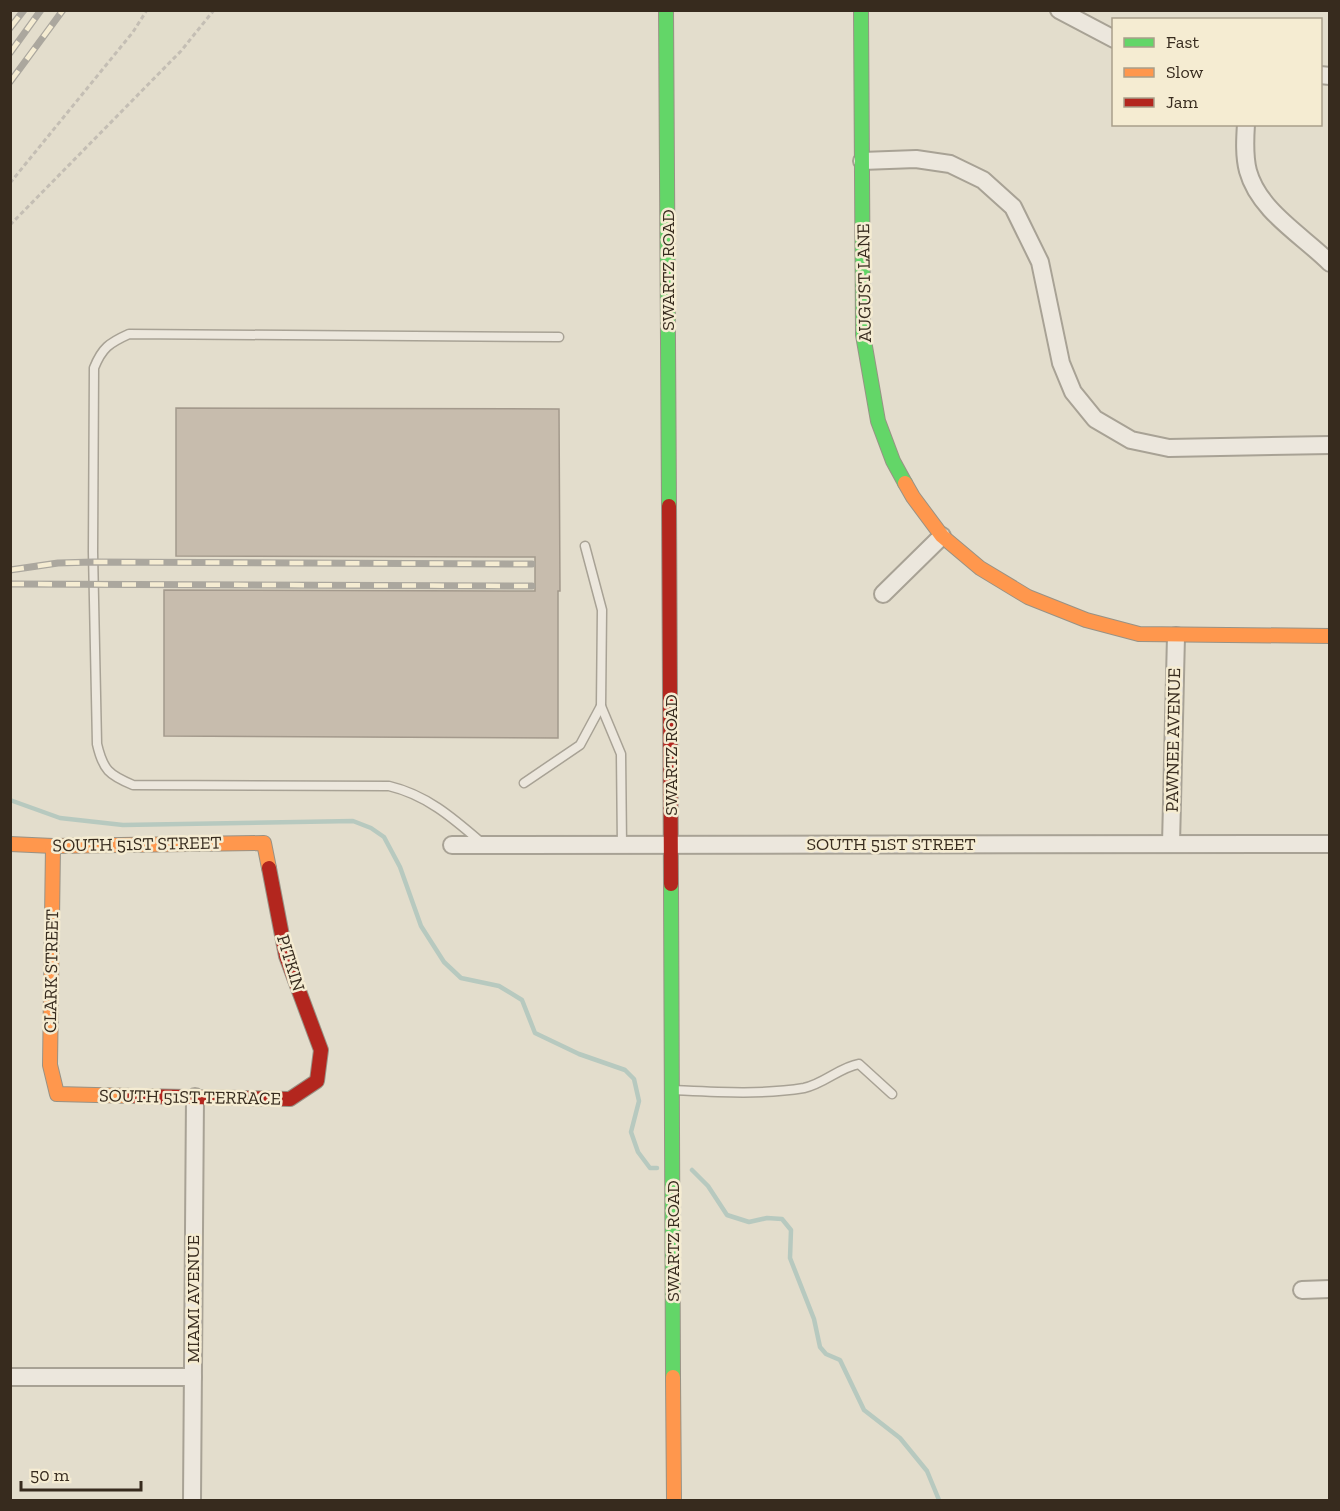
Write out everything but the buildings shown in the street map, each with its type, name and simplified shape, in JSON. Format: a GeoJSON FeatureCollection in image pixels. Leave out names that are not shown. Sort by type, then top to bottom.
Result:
{"type":"FeatureCollection","features":[{"type":"Feature","properties":{"kind":"street","name":"SWARTZ ROAD"},"geometry":{"type":"LineString","coordinates":[[666,10],[674,1500]]}},
{"type":"Feature","properties":{"kind":"street","name":"AUGUST LANE"},"geometry":{"type":"LineString","coordinates":[[861,10],[863,335],[878,421],[893,461],[913,497],[942,536],[980,568],[1028,597],[1086,620],[1139,634],[1329,636]]}},
{"type":"Feature","properties":{"kind":"street"},"geometry":{"type":"LineString","coordinates":[[1059,10],[1112,38]]}},
{"type":"Feature","properties":{"kind":"street"},"geometry":{"type":"LineString","coordinates":[[1246,126],[1248,171],[1261,199],[1329,263]]}},
{"type":"Feature","properties":{"kind":"street"},"geometry":{"type":"LineString","coordinates":[[862,161],[916,159],[950,164],[983,180],[1013,207],[1040,262],[1061,363],[1073,392],[1095,419],[1113,430],[1131,440],[1169,448],[1329,445]]}},
{"type":"Feature","properties":{"kind":"street"},"geometry":{"type":"LineString","coordinates":[[883,594],[942,536]]}},
{"type":"Feature","properties":{"kind":"street","name":"PAWNEE AVENUE"},"geometry":{"type":"LineString","coordinates":[[1171,844],[1176,636]]}},
{"type":"Feature","properties":{"kind":"street","name":"SOUTH 51ST STREET"},"geometry":{"type":"LineString","coordinates":[[10,844],[53,846],[264,843]]}},
{"type":"Feature","properties":{"kind":"street","name":"PITKIN"},"geometry":{"type":"LineString","coordinates":[[264,843],[286,956],[321,1050],[317,1081]]}},
{"type":"Feature","properties":{"kind":"street","name":"SOUTH 51ST STREET"},"geometry":{"type":"LineString","coordinates":[[452,845],[1329,844]]}},
{"type":"Feature","properties":{"kind":"street","name":"CLARK STREET"},"geometry":{"type":"LineString","coordinates":[[53,846],[50,1065],[57,1094]]}},
{"type":"Feature","properties":{"kind":"street","name":"SOUTH 51ST TERRACE"},"geometry":{"type":"LineString","coordinates":[[57,1094],[290,1099],[317,1081]]}},
{"type":"Feature","properties":{"kind":"street","name":"MIAMI AVENUE"},"geometry":{"type":"LineString","coordinates":[[192,1500],[195,1097]]}},
{"type":"Feature","properties":{"kind":"street"},"geometry":{"type":"LineString","coordinates":[[1302,1290],[1329,1289]]}},
{"type":"Feature","properties":{"kind":"street"},"geometry":{"type":"LineString","coordinates":[[10,1377],[193,1377]]}},
{"type":"Feature","properties":{"kind":"lane"},"geometry":{"type":"LineString","coordinates":[[485,846],[450,816],[425,799],[406,790],[389,786],[132,785],[112,776],[101,762],[97,744],[93,552],[94,368],[100,353],[112,342],[129,334],[559,337]]}},
{"type":"Feature","properties":{"kind":"lane"},"geometry":{"type":"LineString","coordinates":[[585,546],[602,610],[601,706],[621,754],[622,846]]}},
{"type":"Feature","properties":{"kind":"lane"},"geometry":{"type":"LineString","coordinates":[[524,783],[580,745],[601,706]]}},
{"type":"Feature","properties":{"kind":"lane"},"geometry":{"type":"LineString","coordinates":[[672,1090],[728,1093],[806,1087],[833,1076],[849,1065],[860,1064],[892,1094]]}},
{"type":"Feature","properties":{"kind":"path"},"geometry":{"type":"LineString","coordinates":[[10,183],[133,32],[147,10]]}},
{"type":"Feature","properties":{"kind":"path"},"geometry":{"type":"LineString","coordinates":[[10,225],[181,51],[214,10]]}},
{"type":"Feature","properties":{"kind":"waterway"},"geometry":{"type":"LineString","coordinates":[[10,800],[60,818],[123,825],[353,821],[371,828],[384,837],[400,867],[421,926],[444,962],[461,978],[499,986],[522,1000],[535,1033],[579,1054],[625,1070],[634,1079],[639,1101],[631,1132],[638,1152],[650,1168],[657,1168]]}},
{"type":"Feature","properties":{"kind":"waterway"},"geometry":{"type":"LineString","coordinates":[[692,1170],[708,1186],[727,1215],[749,1222],[767,1218],[782,1219],[791,1230],[790,1258],[814,1319],[820,1347],[826,1354],[840,1360],[864,1410],[900,1438],[927,1471],[939,1500]]}},
{"type":"Feature","properties":{"kind":"railway"},"geometry":{"type":"LineString","coordinates":[[10,28],[24,10]]}},
{"type":"Feature","properties":{"kind":"railway"},"geometry":{"type":"LineString","coordinates":[[10,53],[41,10]]}},
{"type":"Feature","properties":{"kind":"railway"},"geometry":{"type":"LineString","coordinates":[[10,82],[63,10]]}},
{"type":"Feature","properties":{"kind":"railway"},"geometry":{"type":"LineString","coordinates":[[10,570],[58,563],[93,562],[532,564]]}},
{"type":"Feature","properties":{"kind":"railway"},"geometry":{"type":"LineString","coordinates":[[10,584],[532,586]]}},
{"type":"Feature","properties":{"kind":"traffic: fast"},"geometry":{"type":"LineString","coordinates":[[666,10],[669,506]]}},
{"type":"Feature","properties":{"kind":"traffic: fast"},"geometry":{"type":"LineString","coordinates":[[861,10],[863,335],[878,421],[893,461],[905,483]]}},
{"type":"Feature","properties":{"kind":"traffic: fast"},"geometry":{"type":"LineString","coordinates":[[671,884],[673,1377]]}},
{"type":"Feature","properties":{"kind":"traffic: slow"},"geometry":{"type":"LineString","coordinates":[[905,483],[942,536],[980,568],[1028,597],[1086,620],[1139,634],[1330,636]]}},
{"type":"Feature","properties":{"kind":"traffic: slow"},"geometry":{"type":"LineString","coordinates":[[10,844],[53,846],[264,843],[269,868]]}},
{"type":"Feature","properties":{"kind":"traffic: slow"},"geometry":{"type":"LineString","coordinates":[[53,846],[50,1065],[57,1094],[134,1096]]}},
{"type":"Feature","properties":{"kind":"traffic: slow"},"geometry":{"type":"LineString","coordinates":[[673,1377],[674,1500]]}},
{"type":"Feature","properties":{"kind":"traffic: jam"},"geometry":{"type":"LineString","coordinates":[[669,506],[671,884]]}},
{"type":"Feature","properties":{"kind":"traffic: jam"},"geometry":{"type":"LineString","coordinates":[[134,1096],[290,1099],[317,1081],[321,1050],[286,956],[269,868]]}}]}
